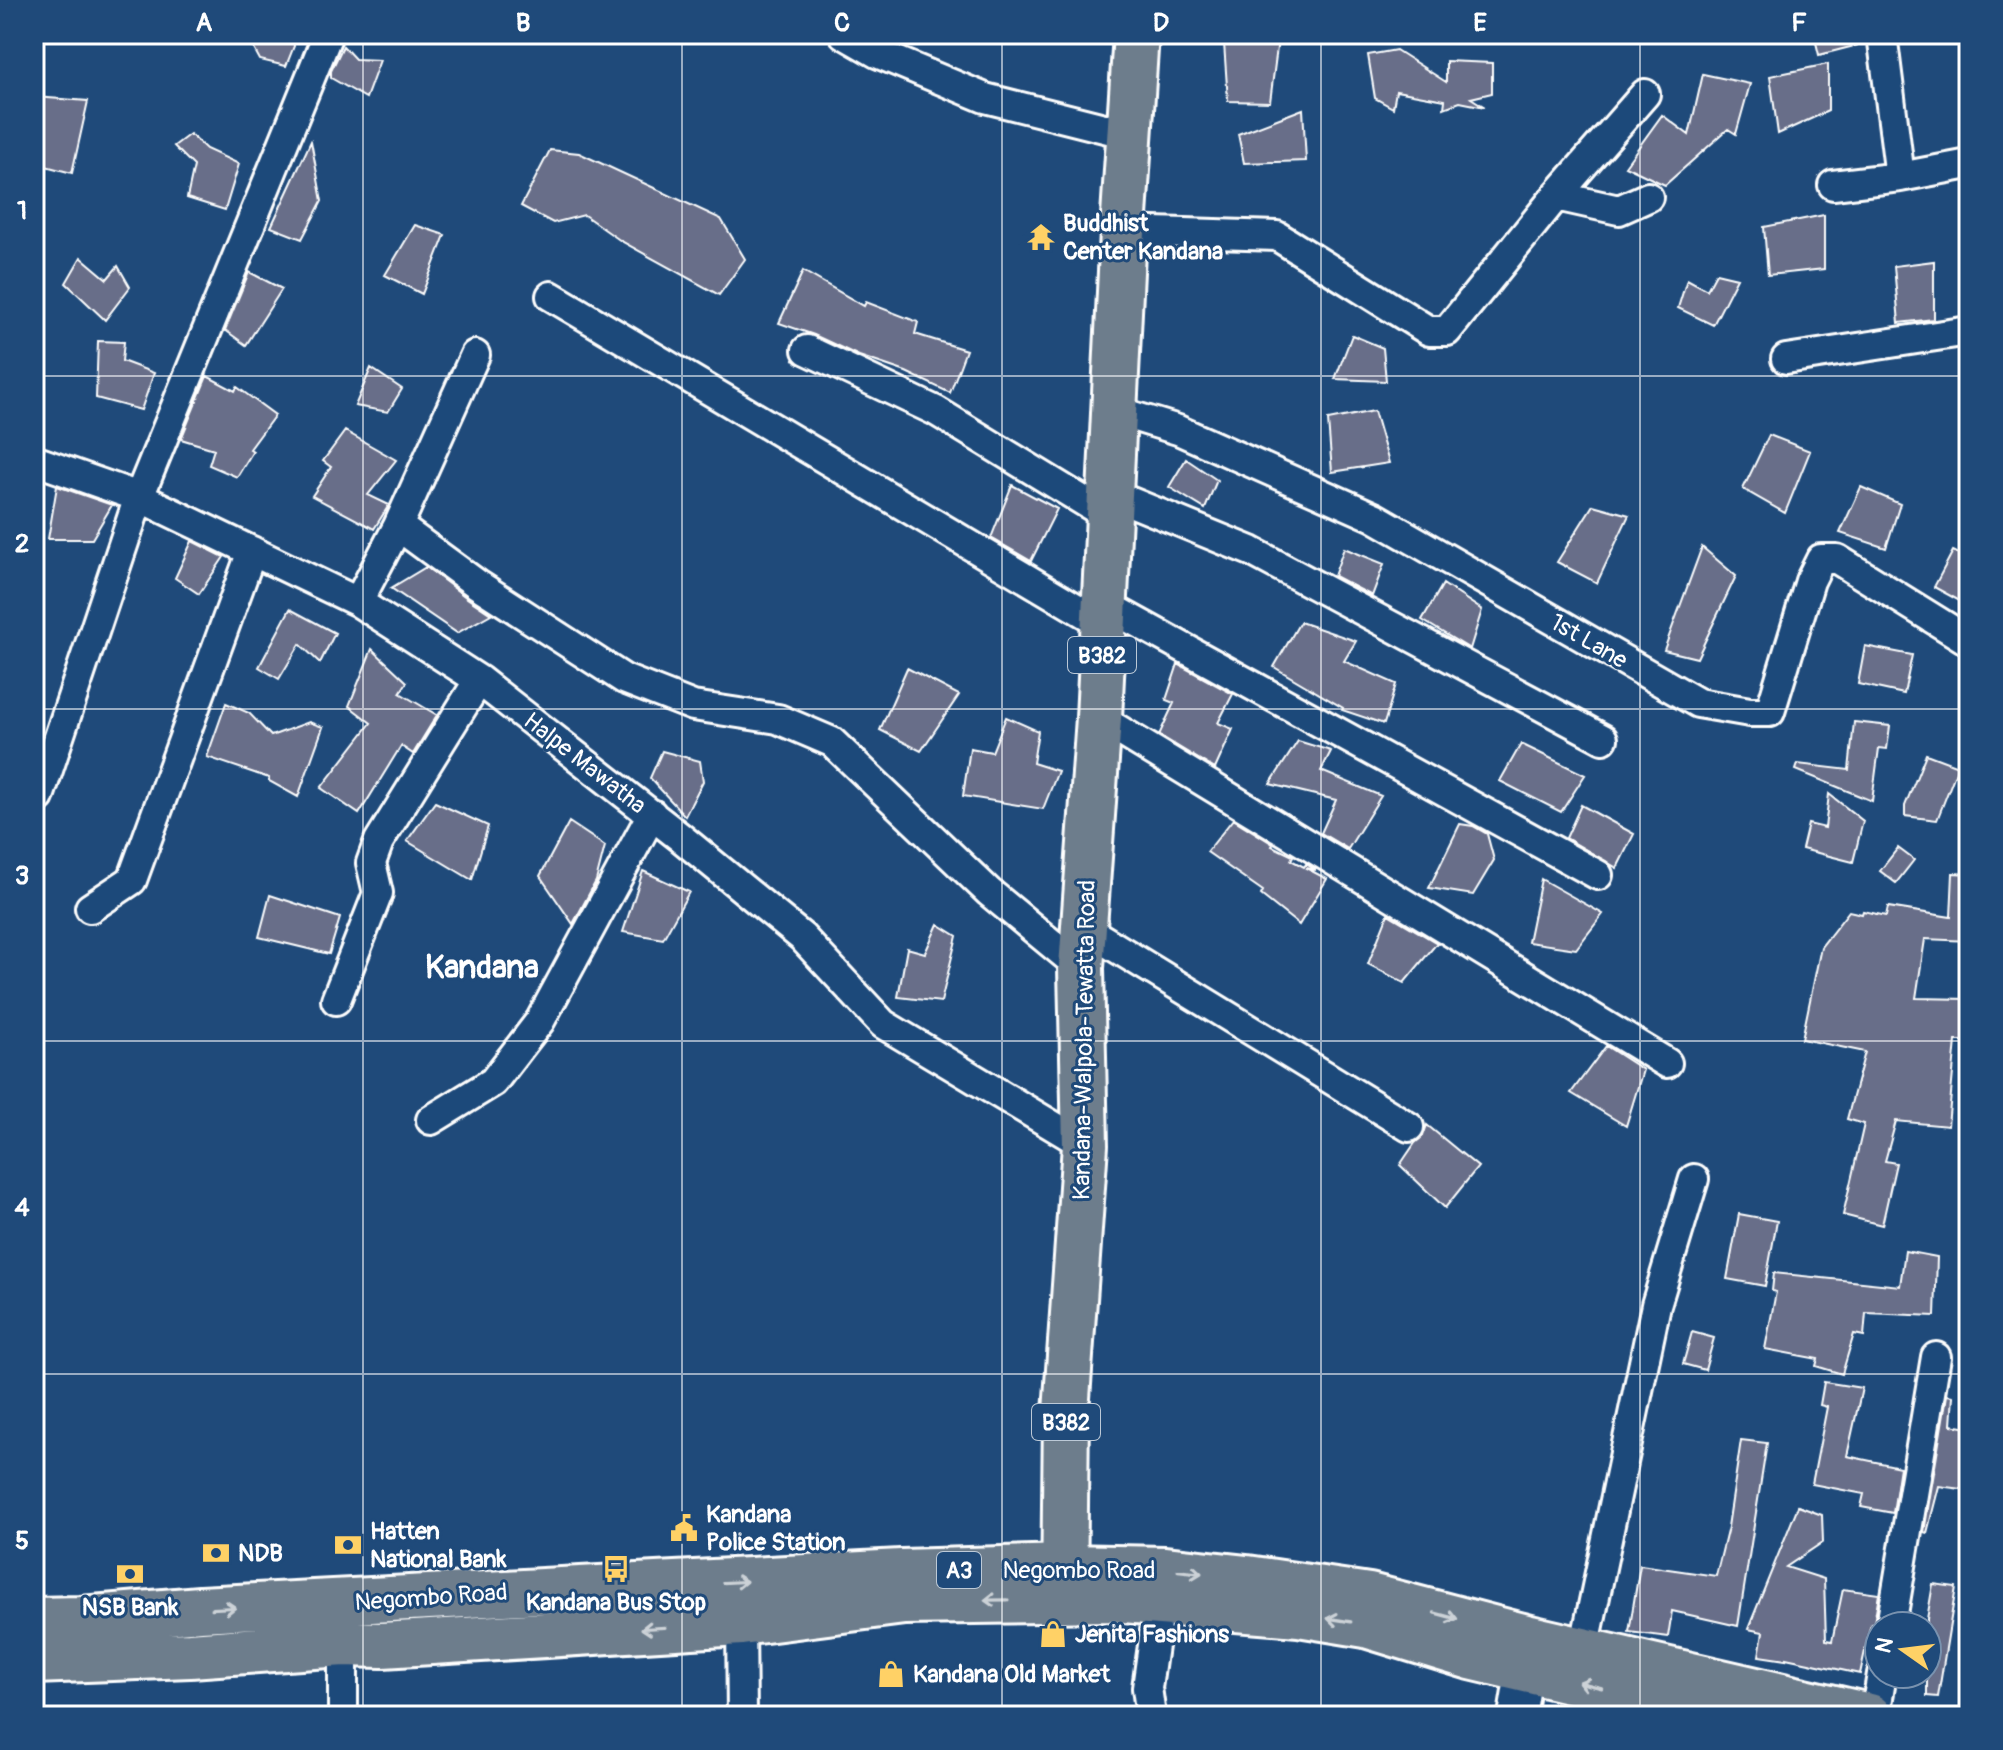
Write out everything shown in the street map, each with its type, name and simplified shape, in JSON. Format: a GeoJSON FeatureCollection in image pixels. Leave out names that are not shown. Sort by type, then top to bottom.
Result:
{"type":"FeatureCollection","features":[{"type":"Feature","properties":{"kind":"main road","name":"Kandana-Walpola-Tewatta Road"},"geometry":{"type":"LineString","coordinates":[[1065,1583],[1067,1399],[1085,1145],[1083,948],[1099,718],[1113,410],[1136,34]]}},
{"type":"Feature","properties":{"kind":"main road","name":"Negombo Road"},"geometry":{"type":"LineString","coordinates":[[34,1661],[190,1655],[343,1644],[382,1645],[741,1623],[1165,1569],[1312,1586],[1369,1596],[1527,1653],[1721,1716]]}},
{"type":"Feature","properties":{"kind":"main road","name":"Negombo Road"},"geometry":{"type":"LineString","coordinates":[[34,1620],[901,1572],[1065,1583],[1111,1599],[1299,1614],[1366,1625],[1471,1657],[1584,1649],[1869,1716]]}},
{"type":"Feature","properties":{"kind":"street"},"geometry":{"type":"LineString","coordinates":[[39,797],[139,497],[328,34]]}},
{"type":"Feature","properties":{"kind":"street"},"geometry":{"type":"LineString","coordinates":[[844,34],[877,53],[985,98],[1128,134]]}},
{"type":"Feature","properties":{"kind":"street"},"geometry":{"type":"LineString","coordinates":[[1882,34],[1900,177]]}},
{"type":"Feature","properties":{"kind":"street"},"geometry":{"type":"LineString","coordinates":[[1123,231],[1277,236],[1429,331],[1447,331],[1556,196],[1645,94]]}},
{"type":"Feature","properties":{"kind":"street"},"geometry":{"type":"LineString","coordinates":[[1833,185],[1969,164]]}},
{"type":"Feature","properties":{"kind":"street"},"geometry":{"type":"LineString","coordinates":[[1556,196],[1619,210],[1648,197]]}},
{"type":"Feature","properties":{"kind":"street"},"geometry":{"type":"LineString","coordinates":[[551,296],[1104,614],[1598,875]]}},
{"type":"Feature","properties":{"kind":"street"},"geometry":{"type":"LineString","coordinates":[[1786,359],[1969,331]]}},
{"type":"Feature","properties":{"kind":"street"},"geometry":{"type":"LineString","coordinates":[[807,350],[936,411],[1109,504],[1251,551],[1603,739]]}},
{"type":"Feature","properties":{"kind":"street"},"geometry":{"type":"LineString","coordinates":[[358,602],[398,526],[475,355]]}},
{"type":"Feature","properties":{"kind":"street","name":"1st Lane"},"geometry":{"type":"LineString","coordinates":[[1113,410],[1178,430],[1374,517],[1698,703],[1750,712],[1770,712],[1810,581],[1821,559],[1837,559],[1969,641]]}},
{"type":"Feature","properties":{"kind":"street","name":"Halpe Mawatha"},"geometry":{"type":"LineString","coordinates":[[34,460],[139,497],[358,602],[479,680],[652,814],[802,937],[883,1024],[1085,1145]]}},
{"type":"Feature","properties":{"kind":"street"},"geometry":{"type":"LineString","coordinates":[[398,526],[477,584],[624,679],[693,706],[778,719],[832,742],[989,892],[1083,948],[1409,1127]]}},
{"type":"Feature","properties":{"kind":"street"},"geometry":{"type":"LineString","coordinates":[[90,908],[132,880],[252,551]]}},
{"type":"Feature","properties":{"kind":"street"},"geometry":{"type":"LineString","coordinates":[[336,1000],[378,893],[371,863],[379,841],[479,680]]}},
{"type":"Feature","properties":{"kind":"street"},"geometry":{"type":"LineString","coordinates":[[1099,718],[1667,1063]]}},
{"type":"Feature","properties":{"kind":"street"},"geometry":{"type":"LineString","coordinates":[[431,1120],[493,1082],[540,1021],[652,814]]}},
{"type":"Feature","properties":{"kind":"street"},"geometry":{"type":"LineString","coordinates":[[1584,1649],[1656,1305],[1694,1179]]}},
{"type":"Feature","properties":{"kind":"street"},"geometry":{"type":"LineString","coordinates":[[1894,1610],[1936,1357]]}},
{"type":"Feature","properties":{"kind":"street"},"geometry":{"type":"LineString","coordinates":[[1151,1716],[1147,1688],[1159,1603]]}},
{"type":"Feature","properties":{"kind":"street"},"geometry":{"type":"LineString","coordinates":[[741,1623],[742,1716]]}},
{"type":"Feature","properties":{"kind":"street"},"geometry":{"type":"LineString","coordinates":[[343,1644],[343,1716]]}},
{"type":"Feature","properties":{"kind":"street"},"geometry":{"type":"LineString","coordinates":[[1517,1716],[1527,1653]]}},
{"type":"Feature","properties":{"kind":"street"},"geometry":{"type":"LineString","coordinates":[[1875,1716],[1879,1690]]}},
{"type":"Feature","properties":{"kind":"building"},"geometry":{"type":"Polygon","coordinates":[[[246,34],[292,34],[294,46],[286,66],[260,60],[246,34]]]}},
{"type":"Feature","properties":{"kind":"building"},"geometry":{"type":"Polygon","coordinates":[[[1814,34],[1865,34],[1866,43],[1819,55],[1814,34]]]}},
{"type":"Feature","properties":{"kind":"building"},"geometry":{"type":"Polygon","coordinates":[[[1278,40],[1270,102],[1228,101],[1224,43],[1278,40]]]}},
{"type":"Feature","properties":{"kind":"building"},"geometry":{"type":"Polygon","coordinates":[[[343,46],[355,59],[380,60],[366,98],[331,78],[331,71],[343,46]]]}},
{"type":"Feature","properties":{"kind":"building"},"geometry":{"type":"Polygon","coordinates":[[[1396,50],[1446,82],[1446,61],[1492,63],[1492,93],[1471,98],[1485,107],[1460,102],[1444,108],[1445,100],[1396,91],[1393,108],[1375,98],[1368,55],[1396,50]]]}},
{"type":"Feature","properties":{"kind":"building"},"geometry":{"type":"Polygon","coordinates":[[[1828,64],[1828,111],[1778,134],[1770,76],[1828,64]]]}},
{"type":"Feature","properties":{"kind":"building"},"geometry":{"type":"Polygon","coordinates":[[[1703,74],[1750,84],[1736,134],[1728,129],[1665,185],[1625,166],[1662,115],[1689,135],[1703,74]]]}},
{"type":"Feature","properties":{"kind":"building"},"geometry":{"type":"Polygon","coordinates":[[[34,97],[88,101],[72,173],[34,163],[34,97]]]}},
{"type":"Feature","properties":{"kind":"building"},"geometry":{"type":"Polygon","coordinates":[[[1303,109],[1306,161],[1244,163],[1238,134],[1303,109]]]}},
{"type":"Feature","properties":{"kind":"building"},"geometry":{"type":"Polygon","coordinates":[[[190,134],[206,149],[239,164],[225,210],[187,198],[194,166],[174,146],[190,134]]]}},
{"type":"Feature","properties":{"kind":"building"},"geometry":{"type":"Polygon","coordinates":[[[311,141],[322,201],[302,239],[271,227],[311,141]]]}},
{"type":"Feature","properties":{"kind":"building"},"geometry":{"type":"Polygon","coordinates":[[[550,150],[579,153],[721,219],[745,259],[719,295],[621,241],[584,215],[553,223],[521,206],[550,150]]]}},
{"type":"Feature","properties":{"kind":"building"},"geometry":{"type":"Polygon","coordinates":[[[1824,215],[1824,269],[1768,275],[1764,227],[1824,215]]]}},
{"type":"Feature","properties":{"kind":"building"},"geometry":{"type":"Polygon","coordinates":[[[415,225],[445,235],[422,294],[385,275],[415,225]]]}},
{"type":"Feature","properties":{"kind":"building"},"geometry":{"type":"Polygon","coordinates":[[[81,257],[107,279],[118,266],[130,287],[105,320],[66,283],[81,257]]]}},
{"type":"Feature","properties":{"kind":"building"},"geometry":{"type":"Polygon","coordinates":[[[1934,261],[1934,319],[1899,323],[1894,266],[1934,261]]]}},
{"type":"Feature","properties":{"kind":"building"},"geometry":{"type":"Polygon","coordinates":[[[803,271],[864,306],[866,302],[918,322],[915,334],[966,350],[950,393],[906,372],[779,323],[803,271]]]}},
{"type":"Feature","properties":{"kind":"building"},"geometry":{"type":"Polygon","coordinates":[[[249,272],[282,289],[246,345],[225,330],[249,272]]]}},
{"type":"Feature","properties":{"kind":"building"},"geometry":{"type":"Polygon","coordinates":[[[1716,273],[1737,278],[1713,325],[1678,308],[1687,279],[1707,290],[1716,273]]]}},
{"type":"Feature","properties":{"kind":"building"},"geometry":{"type":"Polygon","coordinates":[[[1352,335],[1383,348],[1386,381],[1335,379],[1352,335]]]}},
{"type":"Feature","properties":{"kind":"building"},"geometry":{"type":"Polygon","coordinates":[[[98,341],[124,342],[122,361],[154,373],[141,410],[96,398],[98,341]]]}},
{"type":"Feature","properties":{"kind":"building"},"geometry":{"type":"Polygon","coordinates":[[[371,368],[402,389],[388,412],[355,406],[371,368]]]}},
{"type":"Feature","properties":{"kind":"building"},"geometry":{"type":"Polygon","coordinates":[[[207,376],[235,391],[237,387],[275,415],[250,449],[253,451],[237,477],[209,465],[214,449],[181,439],[207,376]]]}},
{"type":"Feature","properties":{"kind":"building"},"geometry":{"type":"Polygon","coordinates":[[[1374,411],[1389,463],[1332,472],[1328,420],[1374,411]]]}},
{"type":"Feature","properties":{"kind":"building"},"geometry":{"type":"Polygon","coordinates":[[[345,431],[396,460],[368,495],[389,505],[374,529],[312,496],[331,467],[323,461],[345,431]]]}},
{"type":"Feature","properties":{"kind":"building"},"geometry":{"type":"Polygon","coordinates":[[[1769,435],[1810,451],[1785,513],[1743,489],[1769,435]]]}},
{"type":"Feature","properties":{"kind":"building"},"geometry":{"type":"Polygon","coordinates":[[[1186,459],[1217,480],[1205,509],[1169,487],[1186,459]]]}},
{"type":"Feature","properties":{"kind":"building"},"geometry":{"type":"Polygon","coordinates":[[[1012,485],[1057,509],[1031,561],[991,538],[1012,485]]]}},
{"type":"Feature","properties":{"kind":"building"},"geometry":{"type":"Polygon","coordinates":[[[57,486],[112,505],[92,539],[48,539],[57,486]]]}},
{"type":"Feature","properties":{"kind":"building"},"geometry":{"type":"Polygon","coordinates":[[[1861,487],[1900,504],[1886,548],[1840,533],[1861,487]]]}},
{"type":"Feature","properties":{"kind":"building"},"geometry":{"type":"Polygon","coordinates":[[[1593,505],[1629,515],[1597,583],[1557,562],[1593,505]]]}},
{"type":"Feature","properties":{"kind":"building"},"geometry":{"type":"Polygon","coordinates":[[[192,541],[224,557],[199,594],[175,578],[192,541]]]}},
{"type":"Feature","properties":{"kind":"building"},"geometry":{"type":"Polygon","coordinates":[[[1702,547],[1736,576],[1697,658],[1664,650],[1702,547]]]}},
{"type":"Feature","properties":{"kind":"building"},"geometry":{"type":"Polygon","coordinates":[[[1344,548],[1384,564],[1372,596],[1334,576],[1344,548]]]}},
{"type":"Feature","properties":{"kind":"building"},"geometry":{"type":"Polygon","coordinates":[[[1953,551],[1969,559],[1969,606],[1934,587],[1953,551]]]}},
{"type":"Feature","properties":{"kind":"building"},"geometry":{"type":"Polygon","coordinates":[[[426,567],[491,614],[457,633],[391,588],[426,567]]]}},
{"type":"Feature","properties":{"kind":"building"},"geometry":{"type":"Polygon","coordinates":[[[1443,584],[1482,610],[1470,649],[1422,620],[1443,584]]]}},
{"type":"Feature","properties":{"kind":"building"},"geometry":{"type":"Polygon","coordinates":[[[290,609],[335,633],[320,663],[300,644],[279,679],[259,667],[290,609]]]}},
{"type":"Feature","properties":{"kind":"building"},"geometry":{"type":"Polygon","coordinates":[[[1300,622],[1356,641],[1344,661],[1396,684],[1384,724],[1342,710],[1274,667],[1300,622]]]}},
{"type":"Feature","properties":{"kind":"building"},"geometry":{"type":"Polygon","coordinates":[[[1865,646],[1912,655],[1904,694],[1858,684],[1865,646]]]}},
{"type":"Feature","properties":{"kind":"building"},"geometry":{"type":"Polygon","coordinates":[[[372,649],[407,682],[400,693],[437,715],[413,754],[401,746],[359,814],[321,788],[371,723],[349,706],[372,649]]]}},
{"type":"Feature","properties":{"kind":"building"},"geometry":{"type":"Polygon","coordinates":[[[1178,664],[1233,694],[1218,723],[1233,729],[1215,769],[1159,735],[1174,703],[1166,700],[1178,664]]]}},
{"type":"Feature","properties":{"kind":"building"},"geometry":{"type":"Polygon","coordinates":[[[907,668],[959,695],[921,751],[880,730],[907,668]]]}},
{"type":"Feature","properties":{"kind":"building"},"geometry":{"type":"Polygon","coordinates":[[[226,703],[249,713],[271,736],[309,722],[323,727],[298,797],[269,781],[269,778],[207,757],[226,703]]]}},
{"type":"Feature","properties":{"kind":"building"},"geometry":{"type":"Polygon","coordinates":[[[1006,717],[1038,731],[1033,763],[1058,771],[1043,809],[963,796],[970,748],[992,752],[1006,717]]]}},
{"type":"Feature","properties":{"kind":"building"},"geometry":{"type":"Polygon","coordinates":[[[1854,722],[1890,726],[1887,749],[1879,748],[1872,801],[1796,770],[1798,764],[1849,770],[1854,722]]]}},
{"type":"Feature","properties":{"kind":"building"},"geometry":{"type":"Polygon","coordinates":[[[1298,741],[1331,751],[1321,771],[1381,796],[1348,849],[1321,833],[1336,800],[1270,784],[1298,741]]]}},
{"type":"Feature","properties":{"kind":"building"},"geometry":{"type":"Polygon","coordinates":[[[1521,744],[1585,775],[1561,812],[1500,781],[1521,744]]]}},
{"type":"Feature","properties":{"kind":"building"},"geometry":{"type":"Polygon","coordinates":[[[662,751],[700,761],[703,781],[685,816],[650,778],[662,751]]]}},
{"type":"Feature","properties":{"kind":"building"},"geometry":{"type":"Polygon","coordinates":[[[1926,754],[1958,766],[1937,820],[1905,816],[1905,806],[1926,754]]]}},
{"type":"Feature","properties":{"kind":"building"},"geometry":{"type":"Polygon","coordinates":[[[1829,794],[1863,821],[1853,862],[1802,849],[1808,824],[1825,828],[1829,794]]]}},
{"type":"Feature","properties":{"kind":"building"},"geometry":{"type":"Polygon","coordinates":[[[435,802],[488,826],[472,880],[407,841],[435,802]]]}},
{"type":"Feature","properties":{"kind":"building"},"geometry":{"type":"Polygon","coordinates":[[[1581,805],[1634,834],[1617,868],[1566,838],[1581,805]]]}},
{"type":"Feature","properties":{"kind":"building"},"geometry":{"type":"Polygon","coordinates":[[[1233,819],[1272,846],[1293,856],[1291,860],[1304,867],[1306,864],[1316,870],[1306,868],[1327,879],[1299,925],[1261,895],[1263,891],[1207,852],[1233,819]]]}},
{"type":"Feature","properties":{"kind":"building"},"geometry":{"type":"Polygon","coordinates":[[[569,822],[605,846],[596,881],[573,924],[540,876],[569,822]]]}},
{"type":"Feature","properties":{"kind":"building"},"geometry":{"type":"Polygon","coordinates":[[[1460,824],[1473,826],[1487,834],[1494,860],[1473,895],[1429,888],[1460,824]]]}},
{"type":"Feature","properties":{"kind":"building"},"geometry":{"type":"Polygon","coordinates":[[[1898,848],[1914,860],[1896,883],[1880,871],[1898,848]]]}},
{"type":"Feature","properties":{"kind":"building"},"geometry":{"type":"Polygon","coordinates":[[[643,871],[689,892],[663,939],[623,932],[643,871]]]}},
{"type":"Feature","properties":{"kind":"building"},"geometry":{"type":"Polygon","coordinates":[[[1953,873],[1969,874],[1969,941],[1925,939],[1916,998],[1969,999],[1969,1041],[1956,1041],[1948,1126],[1896,1121],[1885,1161],[1896,1163],[1882,1225],[1843,1215],[1864,1124],[1847,1119],[1865,1052],[1802,1039],[1821,947],[1849,911],[1886,916],[1888,907],[1951,917],[1953,873]]]}},
{"type":"Feature","properties":{"kind":"building"},"geometry":{"type":"Polygon","coordinates":[[[1541,879],[1603,914],[1576,949],[1528,942],[1541,879]]]}},
{"type":"Feature","properties":{"kind":"building"},"geometry":{"type":"Polygon","coordinates":[[[270,895],[340,918],[329,954],[259,937],[270,895]]]}},
{"type":"Feature","properties":{"kind":"building"},"geometry":{"type":"Polygon","coordinates":[[[1388,914],[1437,943],[1404,983],[1368,964],[1388,914]]]}},
{"type":"Feature","properties":{"kind":"building"},"geometry":{"type":"Polygon","coordinates":[[[938,924],[957,936],[941,1002],[898,997],[907,948],[925,953],[938,924]]]}},
{"type":"Feature","properties":{"kind":"building"},"geometry":{"type":"Polygon","coordinates":[[[1606,1046],[1643,1070],[1626,1126],[1571,1093],[1606,1046]]]}},
{"type":"Feature","properties":{"kind":"building"},"geometry":{"type":"Polygon","coordinates":[[[1427,1125],[1478,1167],[1445,1208],[1400,1165],[1423,1136],[1427,1125]]]}},
{"type":"Feature","properties":{"kind":"building"},"geometry":{"type":"Polygon","coordinates":[[[1739,1214],[1777,1221],[1765,1286],[1727,1279],[1739,1214]]]}},
{"type":"Feature","properties":{"kind":"building"},"geometry":{"type":"Polygon","coordinates":[[[1905,1251],[1937,1257],[1935,1316],[1866,1313],[1864,1336],[1854,1334],[1842,1374],[1816,1366],[1818,1359],[1765,1349],[1776,1292],[1772,1291],[1774,1273],[1900,1286],[1905,1251]]]}},
{"type":"Feature","properties":{"kind":"building"},"geometry":{"type":"Polygon","coordinates":[[[1692,1332],[1714,1338],[1705,1370],[1683,1364],[1692,1332]]]}},
{"type":"Feature","properties":{"kind":"building"},"geometry":{"type":"Polygon","coordinates":[[[1824,1382],[1862,1388],[1847,1456],[1900,1467],[1893,1513],[1861,1507],[1864,1494],[1812,1484],[1827,1407],[1820,1405],[1824,1382]]]}},
{"type":"Feature","properties":{"kind":"building"},"geometry":{"type":"Polygon","coordinates":[[[1947,1395],[1953,1396],[1951,1425],[1969,1428],[1969,1490],[1939,1486],[1927,1533],[1924,1532],[1947,1395]]]}},
{"type":"Feature","properties":{"kind":"building"},"geometry":{"type":"Polygon","coordinates":[[[1741,1440],[1767,1443],[1738,1626],[1672,1611],[1668,1637],[1629,1632],[1640,1565],[1716,1576],[1728,1527],[1741,1440]]]}},
{"type":"Feature","properties":{"kind":"building"},"geometry":{"type":"Polygon","coordinates":[[[1798,1506],[1822,1515],[1823,1542],[1786,1567],[1824,1579],[1826,1640],[1832,1641],[1843,1589],[1879,1594],[1876,1610],[1863,1610],[1860,1674],[1786,1658],[1759,1656],[1763,1632],[1748,1629],[1798,1506]]]}},
{"type":"Feature","properties":{"kind":"building"},"geometry":{"type":"Polygon","coordinates":[[[1933,1584],[1956,1587],[1943,1666],[1943,1610],[1929,1610],[1933,1584]]]}},
{"type":"Feature","properties":{"kind":"building"},"geometry":{"type":"Polygon","coordinates":[[[1927,1690],[1939,1690],[1938,1697],[1927,1696],[1927,1690]]]}},
{"type":"Feature","properties":{"kind":"place","name":"Buddhist Center Kandana"},"geometry":{"type":"Point","coordinates":[1041,237]}},
{"type":"Feature","properties":{"kind":"place","name":"Kandana Police Station"},"geometry":{"type":"Point","coordinates":[684,1528]}},
{"type":"Feature","properties":{"kind":"place","name":"Hatten National Bank"},"geometry":{"type":"Point","coordinates":[348,1545]}},
{"type":"Feature","properties":{"kind":"place","name":"NDB"},"geometry":{"type":"Point","coordinates":[216,1553]}},
{"type":"Feature","properties":{"kind":"place","name":"Kandana Bus Stop"},"geometry":{"type":"Point","coordinates":[616,1569]}},
{"type":"Feature","properties":{"kind":"place","name":"NSB Bank"},"geometry":{"type":"Point","coordinates":[130,1574]}},
{"type":"Feature","properties":{"kind":"place","name":"Jenita Fashions"},"geometry":{"type":"Point","coordinates":[1053,1634]}},
{"type":"Feature","properties":{"kind":"place","name":"Kandana Old Market"},"geometry":{"type":"Point","coordinates":[891,1674]}},
{"type":"Feature","properties":{"kind":"district","name":"Kandana"},"geometry":{"type":"Point","coordinates":[482,967]}}]}
